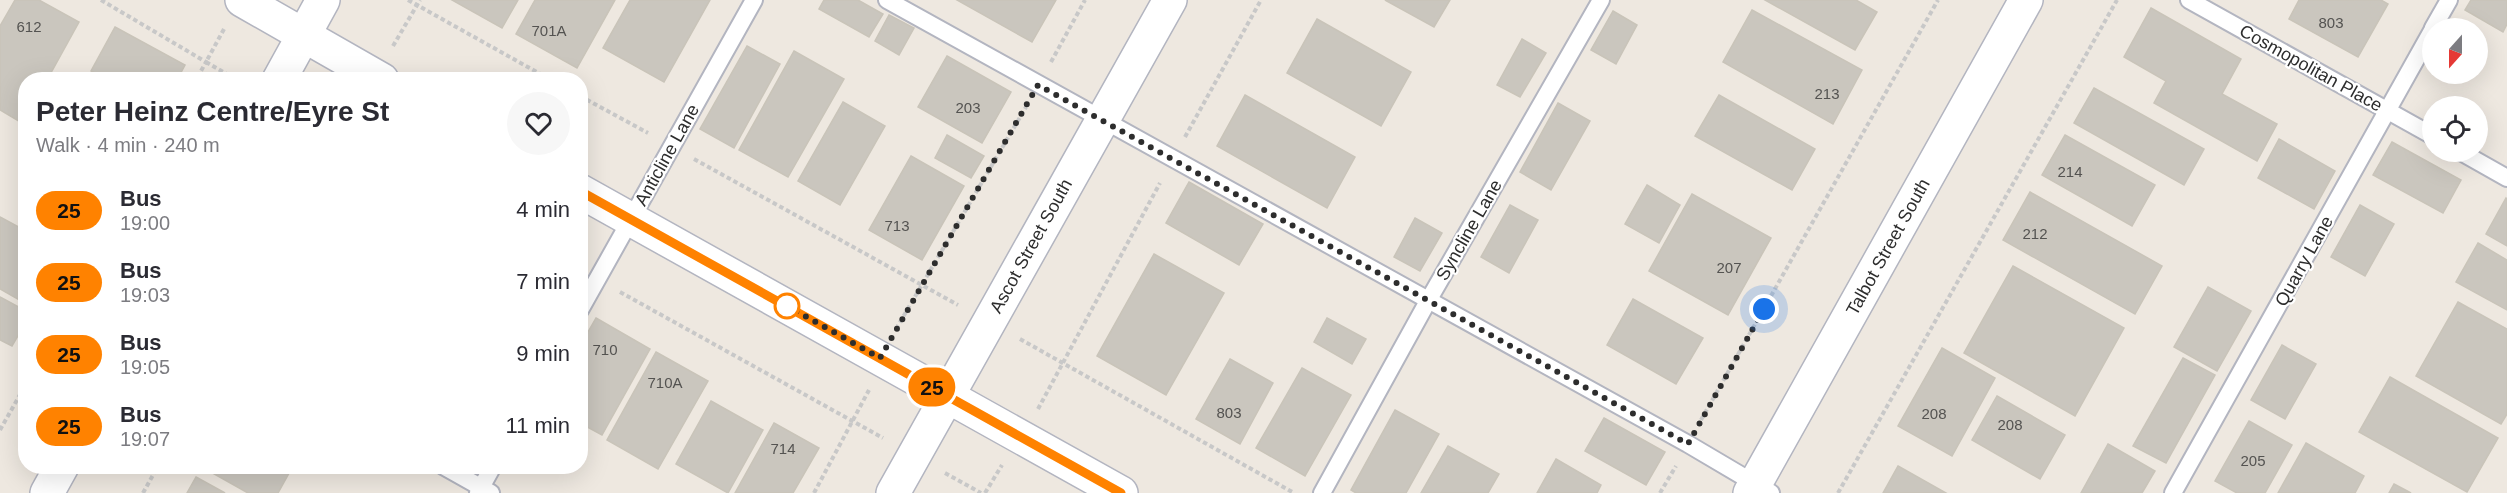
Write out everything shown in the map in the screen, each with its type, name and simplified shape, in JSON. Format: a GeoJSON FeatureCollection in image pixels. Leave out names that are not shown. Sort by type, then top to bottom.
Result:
{"type":"FeatureCollection","features":[{"type":"Feature","properties":{"kind":"street"},"geometry":{"type":"LineString","coordinates":[[283,72],[323,0]]}},
{"type":"Feature","properties":{"kind":"street","name":"Ascot Street South"},"geometry":{"type":"LineString","coordinates":[[893,493],[1170,0]]}},
{"type":"Feature","properties":{"kind":"street","name":"Talbot Street South"},"geometry":{"type":"LineString","coordinates":[[1759,490],[2026,0]]}},
{"type":"Feature","properties":{"kind":"street"},"geometry":{"type":"LineString","coordinates":[[236,10],[303,36],[368,72]]}},
{"type":"Feature","properties":{"kind":"street"},"geometry":{"type":"LineString","coordinates":[[588,195],[1121,493]]}},
{"type":"Feature","properties":{"kind":"street"},"geometry":{"type":"LineString","coordinates":[[47,493],[58,474]]}},
{"type":"Feature","properties":{"kind":"lane","name":"Anticline Lane"},"geometry":{"type":"LineString","coordinates":[[588,296],[754,0]]}},
{"type":"Feature","properties":{"kind":"lane"},"geometry":{"type":"LineString","coordinates":[[887,0],[1688,444],[1759,490]]}},
{"type":"Feature","properties":{"kind":"lane","name":"Syncline Lane"},"geometry":{"type":"LineString","coordinates":[[1322,493],[1428,301],[1601,0]]}},
{"type":"Feature","properties":{"kind":"lane","name":"Cosmopolitan Place"},"geometry":{"type":"LineString","coordinates":[[2189,0],[2422,130]]}},
{"type":"Feature","properties":{"kind":"lane","name":"Quarry Lane"},"geometry":{"type":"LineString","coordinates":[[2439,18],[2449,0]]}},
{"type":"Feature","properties":{"kind":"lane","name":"Quarry Lane"},"geometry":{"type":"LineString","coordinates":[[2173,493],[2422,49]]}},
{"type":"Feature","properties":{"kind":"lane"},"geometry":{"type":"LineString","coordinates":[[2479,162],[2507,178]]}},
{"type":"Feature","properties":{"kind":"lane"},"geometry":{"type":"LineString","coordinates":[[456,474],[484,491],[490,474]]}},
{"type":"Feature","properties":{"kind":"path"},"geometry":{"type":"LineString","coordinates":[[101,0],[223,72]]}},
{"type":"Feature","properties":{"kind":"path"},"geometry":{"type":"LineString","coordinates":[[408,0],[537,72]]}},
{"type":"Feature","properties":{"kind":"path"},"geometry":{"type":"LineString","coordinates":[[382,72],[420,0]]}},
{"type":"Feature","properties":{"kind":"path"},"geometry":{"type":"LineString","coordinates":[[814,493],[870,389],[880,358],[1085,0]]}},
{"type":"Feature","properties":{"kind":"path"},"geometry":{"type":"LineString","coordinates":[[985,493],[1040,406],[1261,0]]}},
{"type":"Feature","properties":{"kind":"path"},"geometry":{"type":"LineString","coordinates":[[1660,493],[1938,0]]}},
{"type":"Feature","properties":{"kind":"path"},"geometry":{"type":"LineString","coordinates":[[1838,493],[2118,0]]}},
{"type":"Feature","properties":{"kind":"path"},"geometry":{"type":"LineString","coordinates":[[200,72],[236,10]]}},
{"type":"Feature","properties":{"kind":"path"},"geometry":{"type":"LineString","coordinates":[[588,100],[1293,493]]}},
{"type":"Feature","properties":{"kind":"path"},"geometry":{"type":"LineString","coordinates":[[598,279],[889,442]]}},
{"type":"Feature","properties":{"kind":"path"},"geometry":{"type":"LineString","coordinates":[[0,430],[18,398]]}},
{"type":"Feature","properties":{"kind":"path"},"geometry":{"type":"LineString","coordinates":[[143,493],[154,474]]}},
{"type":"Feature","properties":{"kind":"building"},"geometry":{"type":"Polygon","coordinates":[[[15,0],[39,0],[79,22],[51,72],[18,72],[18,121],[0,110],[0,26],[15,0]]]}},
{"type":"Feature","properties":{"kind":"building"},"geometry":{"type":"Polygon","coordinates":[[[452,0],[518,0],[502,28],[452,0]]]}},
{"type":"Feature","properties":{"kind":"building"},"geometry":{"type":"Polygon","coordinates":[[[535,0],[615,0],[577,68],[516,34],[535,0]]]}},
{"type":"Feature","properties":{"kind":"building"},"geometry":{"type":"Polygon","coordinates":[[[630,0],[710,0],[664,82],[603,48],[630,0]]]}},
{"type":"Feature","properties":{"kind":"building"},"geometry":{"type":"Polygon","coordinates":[[[824,0],[858,0],[883,14],[869,37],[819,9],[824,0]]]}},
{"type":"Feature","properties":{"kind":"building"},"geometry":{"type":"Polygon","coordinates":[[[957,0],[1056,0],[1032,42],[957,0]]]}},
{"type":"Feature","properties":{"kind":"building"},"geometry":{"type":"Polygon","coordinates":[[[1385,0],[1450,0],[1434,27],[1385,0]]]}},
{"type":"Feature","properties":{"kind":"building"},"geometry":{"type":"Polygon","coordinates":[[[1765,0],[1856,0],[1877,12],[1855,50],[1765,0]]]}},
{"type":"Feature","properties":{"kind":"building"},"geometry":{"type":"Polygon","coordinates":[[[2299,0],[2381,0],[2388,4],[2358,57],[2289,19],[2299,0]]]}},
{"type":"Feature","properties":{"kind":"building"},"geometry":{"type":"Polygon","coordinates":[[[2471,0],[2507,0],[2507,24],[2503,32],[2488,23],[2488,18],[2479,18],[2465,10],[2471,0]]]}},
{"type":"Feature","properties":{"kind":"building"},"geometry":{"type":"Polygon","coordinates":[[[2151,8],[2241,59],[2222,94],[2277,124],[2257,161],[2154,103],[2166,81],[2124,57],[2151,8]]]}},
{"type":"Feature","properties":{"kind":"building"},"geometry":{"type":"Polygon","coordinates":[[[1752,10],[1862,70],[1833,124],[1723,62],[1752,10]]]}},
{"type":"Feature","properties":{"kind":"building"},"geometry":{"type":"Polygon","coordinates":[[[1613,11],[1637,25],[1616,64],[1591,50],[1613,11]]]}},
{"type":"Feature","properties":{"kind":"building"},"geometry":{"type":"Polygon","coordinates":[[[889,15],[914,28],[899,55],[875,41],[889,15]]]}},
{"type":"Feature","properties":{"kind":"building"},"geometry":{"type":"Polygon","coordinates":[[[1317,19],[1411,72],[1381,126],[1287,73],[1317,19]]]}},
{"type":"Feature","properties":{"kind":"building"},"geometry":{"type":"Polygon","coordinates":[[[115,27],[185,65],[181,72],[91,71],[115,27]]]}},
{"type":"Feature","properties":{"kind":"building"},"geometry":{"type":"Polygon","coordinates":[[[1522,39],[1546,53],[1520,97],[1497,85],[1522,39]]]}},
{"type":"Feature","properties":{"kind":"building"},"geometry":{"type":"Polygon","coordinates":[[[747,46],[780,64],[734,148],[700,129],[747,46]]]}},
{"type":"Feature","properties":{"kind":"building"},"geometry":{"type":"Polygon","coordinates":[[[794,51],[844,79],[788,177],[739,150],[794,51]]]}},
{"type":"Feature","properties":{"kind":"building"},"geometry":{"type":"Polygon","coordinates":[[[947,56],[1011,92],[982,143],[918,107],[947,56]]]}},
{"type":"Feature","properties":{"kind":"building"},"geometry":{"type":"Polygon","coordinates":[[[2094,88],[2204,149],[2184,185],[2074,123],[2094,88]]]}},
{"type":"Feature","properties":{"kind":"building"},"geometry":{"type":"Polygon","coordinates":[[[1245,95],[1355,157],[1327,208],[1217,146],[1245,95]]]}},
{"type":"Feature","properties":{"kind":"building"},"geometry":{"type":"Polygon","coordinates":[[[1719,95],[1815,149],[1792,190],[1695,136],[1719,95]]]}},
{"type":"Feature","properties":{"kind":"building"},"geometry":{"type":"Polygon","coordinates":[[[843,102],[885,126],[840,205],[798,181],[843,102]]]}},
{"type":"Feature","properties":{"kind":"building"},"geometry":{"type":"Polygon","coordinates":[[[1558,103],[1590,121],[1551,190],[1520,172],[1558,103]]]}},
{"type":"Feature","properties":{"kind":"building"},"geometry":{"type":"Polygon","coordinates":[[[947,135],[984,156],[971,178],[935,158],[947,135]]]}},
{"type":"Feature","properties":{"kind":"building"},"geometry":{"type":"Polygon","coordinates":[[[2065,135],[2155,185],[2132,226],[2042,175],[2065,135]]]}},
{"type":"Feature","properties":{"kind":"building"},"geometry":{"type":"Polygon","coordinates":[[[2279,139],[2335,171],[2314,209],[2258,178],[2279,139]]]}},
{"type":"Feature","properties":{"kind":"building"},"geometry":{"type":"Polygon","coordinates":[[[2392,142],[2422,159],[2422,162],[2428,162],[2461,180],[2443,213],[2373,175],[2392,142]]]}},
{"type":"Feature","properties":{"kind":"building"},"geometry":{"type":"Polygon","coordinates":[[[911,156],[964,186],[922,260],[869,230],[911,156]]]}},
{"type":"Feature","properties":{"kind":"building"},"geometry":{"type":"Polygon","coordinates":[[[1189,182],[1263,224],[1239,265],[1166,223],[1189,182]]]}},
{"type":"Feature","properties":{"kind":"building"},"geometry":{"type":"Polygon","coordinates":[[[1647,185],[1680,205],[1659,243],[1625,224],[1647,185]]]}},
{"type":"Feature","properties":{"kind":"building"},"geometry":{"type":"Polygon","coordinates":[[[2030,192],[2162,266],[2135,314],[2003,240],[2030,192]]]}},
{"type":"Feature","properties":{"kind":"building"},"geometry":{"type":"Polygon","coordinates":[[[1692,194],[1771,238],[1728,315],[1649,271],[1692,194]]]}},
{"type":"Feature","properties":{"kind":"building"},"geometry":{"type":"Polygon","coordinates":[[[2507,199],[2507,246],[2486,234],[2507,199]]]}},
{"type":"Feature","properties":{"kind":"building"},"geometry":{"type":"Polygon","coordinates":[[[1510,205],[1538,220],[1509,273],[1481,257],[1510,205]]]}},
{"type":"Feature","properties":{"kind":"building"},"geometry":{"type":"Polygon","coordinates":[[[2360,205],[2394,224],[2365,276],[2331,257],[2360,205]]]}},
{"type":"Feature","properties":{"kind":"building"},"geometry":{"type":"Polygon","coordinates":[[[0,217],[18,227],[18,299],[0,289],[0,217]]]}},
{"type":"Feature","properties":{"kind":"building"},"geometry":{"type":"Polygon","coordinates":[[[1415,218],[1442,233],[1420,271],[1394,257],[1415,218]]]}},
{"type":"Feature","properties":{"kind":"building"},"geometry":{"type":"Polygon","coordinates":[[[2478,243],[2507,260],[2507,310],[2456,282],[2478,243]]]}},
{"type":"Feature","properties":{"kind":"building"},"geometry":{"type":"Polygon","coordinates":[[[1154,254],[1224,293],[1166,395],[1097,356],[1154,254]]]}},
{"type":"Feature","properties":{"kind":"building"},"geometry":{"type":"Polygon","coordinates":[[[2013,266],[2124,328],[2075,416],[1964,353],[2013,266]]]}},
{"type":"Feature","properties":{"kind":"building"},"geometry":{"type":"Polygon","coordinates":[[[2208,287],[2251,311],[2217,371],[2174,347],[2208,287]]]}},
{"type":"Feature","properties":{"kind":"building"},"geometry":{"type":"Polygon","coordinates":[[[0,297],[18,307],[18,336],[12,346],[0,340],[0,297]]]}},
{"type":"Feature","properties":{"kind":"building"},"geometry":{"type":"Polygon","coordinates":[[[1633,299],[1703,338],[1676,384],[1607,345],[1633,299]]]}},
{"type":"Feature","properties":{"kind":"building"},"geometry":{"type":"Polygon","coordinates":[[[2458,302],[2507,329],[2507,414],[2501,424],[2416,376],[2458,302]]]}},
{"type":"Feature","properties":{"kind":"building"},"geometry":{"type":"Polygon","coordinates":[[[596,318],[650,349],[602,435],[588,427],[588,332],[596,318]]]}},
{"type":"Feature","properties":{"kind":"building"},"geometry":{"type":"Polygon","coordinates":[[[1327,318],[1366,339],[1352,364],[1314,342],[1327,318]]]}},
{"type":"Feature","properties":{"kind":"building"},"geometry":{"type":"Polygon","coordinates":[[[2282,345],[2316,364],[2285,419],[2251,400],[2282,345]]]}},
{"type":"Feature","properties":{"kind":"building"},"geometry":{"type":"Polygon","coordinates":[[[1942,348],[1995,378],[1952,456],[1898,426],[1942,348]]]}},
{"type":"Feature","properties":{"kind":"building"},"geometry":{"type":"Polygon","coordinates":[[[656,352],[708,381],[658,469],[607,440],[656,352]]]}},
{"type":"Feature","properties":{"kind":"building"},"geometry":{"type":"Polygon","coordinates":[[[2183,358],[2215,375],[2166,463],[2133,446],[2183,358]]]}},
{"type":"Feature","properties":{"kind":"building"},"geometry":{"type":"Polygon","coordinates":[[[1230,359],[1273,383],[1240,444],[1196,419],[1230,359]]]}},
{"type":"Feature","properties":{"kind":"building"},"geometry":{"type":"Polygon","coordinates":[[[1302,368],[1351,395],[1305,476],[1256,448],[1302,368]]]}},
{"type":"Feature","properties":{"kind":"building"},"geometry":{"type":"Polygon","coordinates":[[[2390,377],[2498,438],[2467,492],[2359,432],[2390,377]]]}},
{"type":"Feature","properties":{"kind":"building"},"geometry":{"type":"Polygon","coordinates":[[[1997,396],[2065,435],[2040,479],[1972,440],[1997,396]]]}},
{"type":"Feature","properties":{"kind":"building"},"geometry":{"type":"Polygon","coordinates":[[[711,401],[763,430],[728,493],[676,464],[711,401]]]}},
{"type":"Feature","properties":{"kind":"building"},"geometry":{"type":"Polygon","coordinates":[[[1395,410],[1439,434],[1406,493],[1356,493],[1351,490],[1395,410]]]}},
{"type":"Feature","properties":{"kind":"building"},"geometry":{"type":"Polygon","coordinates":[[[1604,418],[1665,452],[1646,485],[1585,451],[1604,418]]]}},
{"type":"Feature","properties":{"kind":"building"},"geometry":{"type":"Polygon","coordinates":[[[2249,421],[2292,445],[2265,493],[2237,493],[2215,481],[2249,421]]]}},
{"type":"Feature","properties":{"kind":"building"},"geometry":{"type":"Polygon","coordinates":[[[774,423],[819,448],[793,493],[735,493],[774,423]]]}},
{"type":"Feature","properties":{"kind":"building"},"geometry":{"type":"Polygon","coordinates":[[[2306,443],[2364,476],[2355,493],[2278,493],[2306,443]]]}},
{"type":"Feature","properties":{"kind":"building"},"geometry":{"type":"Polygon","coordinates":[[[2108,444],[2155,471],[2142,493],[2081,493],[2108,444]]]}},
{"type":"Feature","properties":{"kind":"building"},"geometry":{"type":"Polygon","coordinates":[[[1448,446],[1499,474],[1488,493],[1421,493],[1448,446]]]}},
{"type":"Feature","properties":{"kind":"building"},"geometry":{"type":"Polygon","coordinates":[[[1556,459],[1601,485],[1597,493],[1537,493],[1556,459]]]}},
{"type":"Feature","properties":{"kind":"building"},"geometry":{"type":"Polygon","coordinates":[[[1898,466],[1946,493],[1883,493],[1898,466]]]}},
{"type":"Feature","properties":{"kind":"building"},"geometry":{"type":"Polygon","coordinates":[[[214,474],[289,474],[278,493],[248,493],[214,474]]]}},
{"type":"Feature","properties":{"kind":"building"},"geometry":{"type":"Polygon","coordinates":[[[196,477],[225,493],[187,493],[196,477]]]}},
{"type":"Feature","properties":{"kind":"building"},"geometry":{"type":"Polygon","coordinates":[[[2394,484],[2411,493],[2389,493],[2394,484]]]}},
{"type":"Feature","properties":{"kind":"bus line","name":"25"},"geometry":{"type":"LineString","coordinates":[[588,195],[1121,493]]}},
{"type":"Feature","properties":{"kind":"route"},"geometry":{"type":"LineString","coordinates":[[787,306],[880,358],[1038,85],[1688,444],[1764,309]]}}]}
